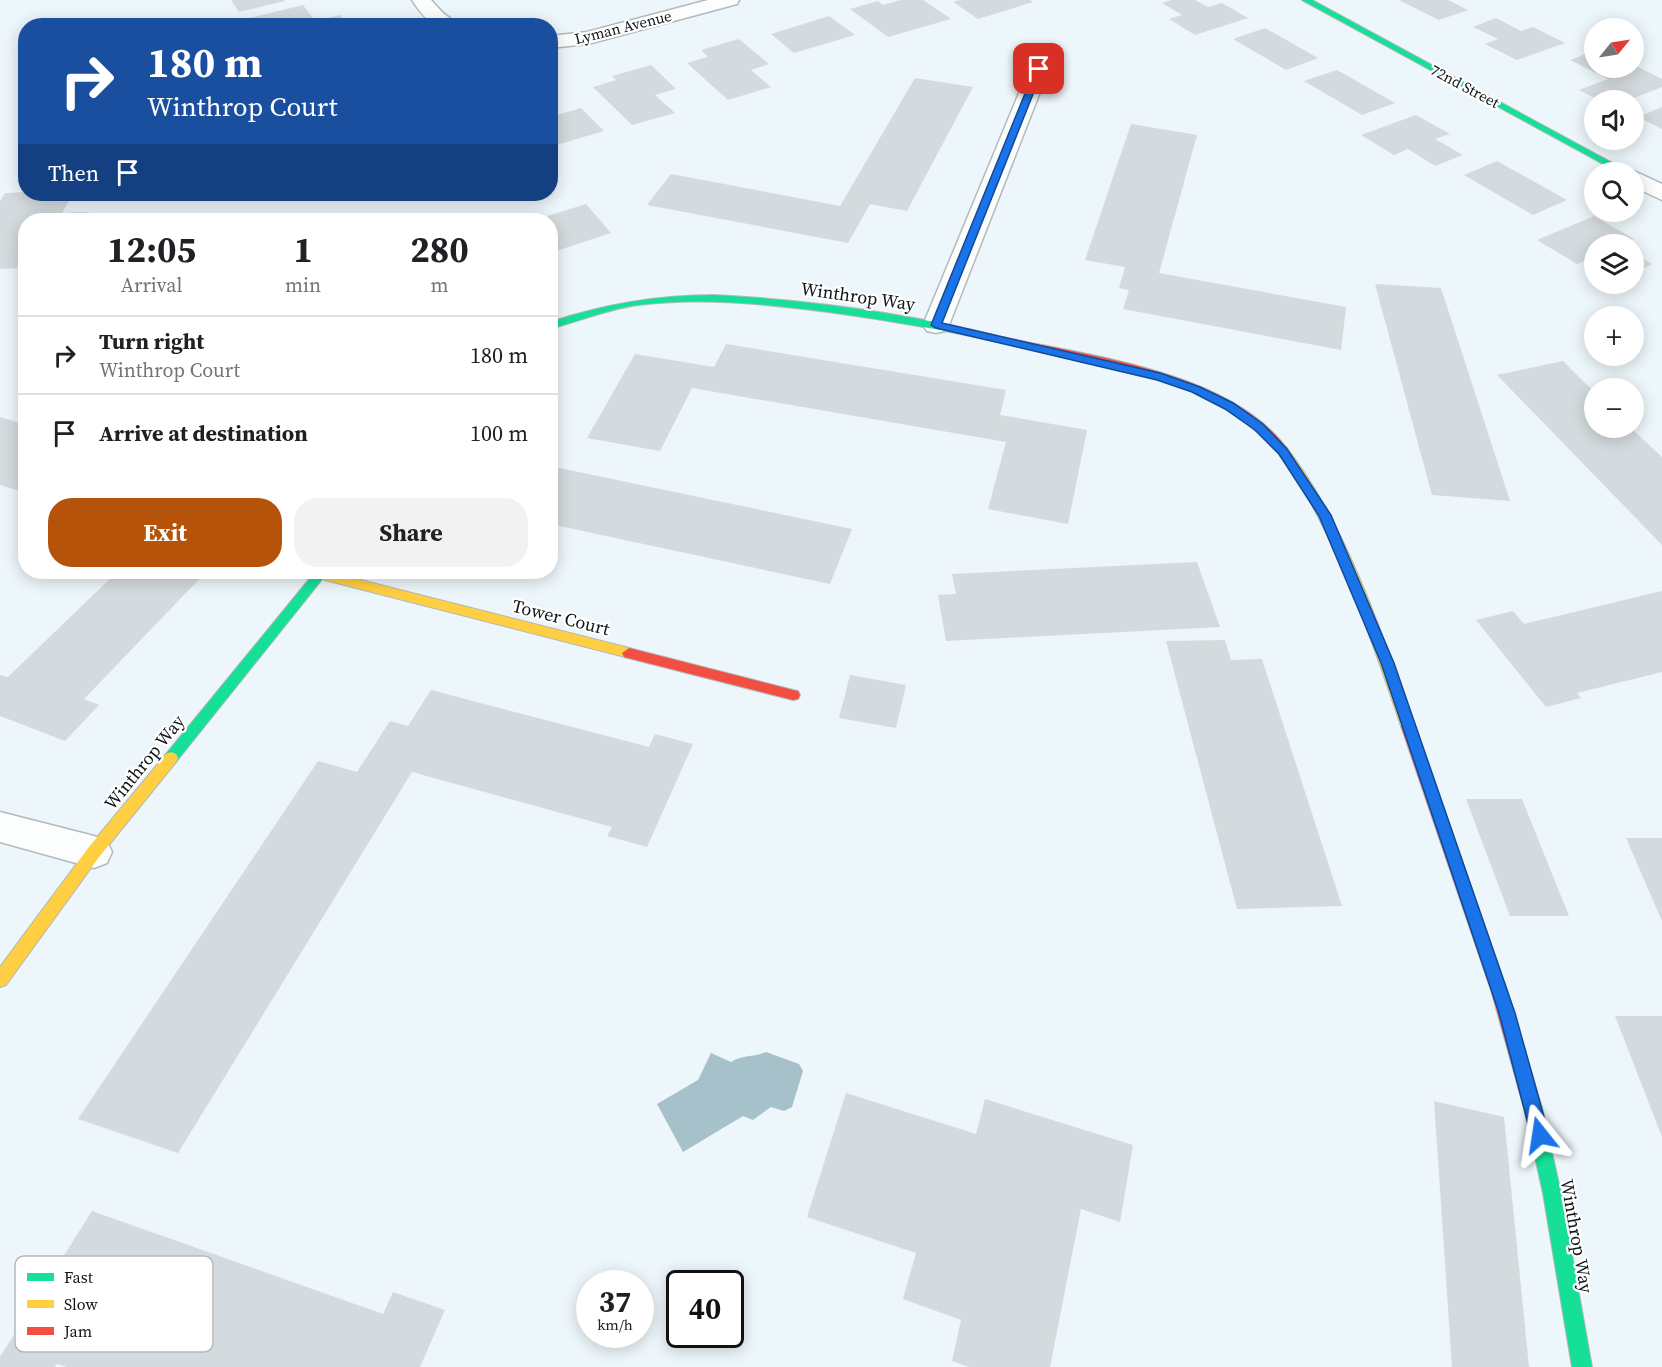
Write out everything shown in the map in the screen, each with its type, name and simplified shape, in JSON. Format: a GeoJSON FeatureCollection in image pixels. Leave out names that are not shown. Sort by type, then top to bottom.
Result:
{"type":"FeatureCollection","features":[{"type":"Feature","properties":{"kind":"street"},"geometry":{"type":"LineString","coordinates":[[421,0],[438,18]]}},
{"type":"Feature","properties":{"kind":"street","name":"Lyman Avenue"},"geometry":{"type":"LineString","coordinates":[[558,41],[588,38],[730,0]]}},
{"type":"Feature","properties":{"kind":"street","name":"72nd Street"},"geometry":{"type":"LineString","coordinates":[[1306,0],[1606,162]]}},
{"type":"Feature","properties":{"kind":"street"},"geometry":{"type":"LineString","coordinates":[[936,325],[1039,69]]}},
{"type":"Feature","properties":{"kind":"street"},"geometry":{"type":"LineString","coordinates":[[1644,183],[1662,193]]}},
{"type":"Feature","properties":{"kind":"street","name":"Winthrop Way"},"geometry":{"type":"LineString","coordinates":[[558,323],[608,306],[686,296],[728,297],[936,325],[1160,377],[1196,389],[1229,406],[1259,427],[1283,451],[1325,515],[1388,663],[1507,1013],[1540,1135],[1582,1367]]}},
{"type":"Feature","properties":{"kind":"street","name":"Winthrop Way"},"geometry":{"type":"LineString","coordinates":[[0,980],[94,852],[317,579]]}},
{"type":"Feature","properties":{"kind":"street","name":"Tower Court"},"geometry":{"type":"LineString","coordinates":[[345,579],[793,695]]}},
{"type":"Feature","properties":{"kind":"street"},"geometry":{"type":"LineString","coordinates":[[0,827],[94,852]]}},
{"type":"Feature","properties":{"kind":"water"},"geometry":{"type":"Polygon","coordinates":[[[766,1052],[799,1064],[803,1071],[792,1107],[784,1111],[771,1107],[753,1120],[743,1116],[683,1152],[657,1104],[698,1080],[711,1053],[731,1062],[766,1052]]]}},
{"type":"Feature","properties":{"kind":"building"},"geometry":{"type":"Polygon","coordinates":[[[231,0],[285,0],[285,1],[239,12],[231,0]]]}},
{"type":"Feature","properties":{"kind":"building"},"geometry":{"type":"Polygon","coordinates":[[[901,0],[923,0],[951,19],[888,37],[850,9],[878,1],[883,5],[901,0]]]}},
{"type":"Feature","properties":{"kind":"building"},"geometry":{"type":"Polygon","coordinates":[[[960,0],[1030,0],[1033,2],[978,19],[953,2],[960,0]]]}},
{"type":"Feature","properties":{"kind":"building"},"geometry":{"type":"Polygon","coordinates":[[[1172,0],[1195,0],[1208,7],[1222,3],[1248,18],[1195,35],[1169,19],[1182,15],[1162,3],[1172,0]]]}},
{"type":"Feature","properties":{"kind":"building"},"geometry":{"type":"Polygon","coordinates":[[[1399,0],[1448,0],[1468,10],[1439,20],[1399,0]]]}},
{"type":"Feature","properties":{"kind":"building"},"geometry":{"type":"Polygon","coordinates":[[[303,5],[313,18],[250,18],[303,5]]]}},
{"type":"Feature","properties":{"kind":"building"},"geometry":{"type":"Polygon","coordinates":[[[829,16],[855,35],[794,53],[771,34],[829,16]]]}},
{"type":"Feature","properties":{"kind":"building"},"geometry":{"type":"Polygon","coordinates":[[[1496,18],[1521,31],[1533,27],[1565,43],[1517,60],[1485,44],[1498,39],[1473,27],[1496,18]]]}},
{"type":"Feature","properties":{"kind":"building"},"geometry":{"type":"Polygon","coordinates":[[[1265,28],[1318,58],[1286,70],[1233,39],[1265,28]]]}},
{"type":"Feature","properties":{"kind":"building"},"geometry":{"type":"Polygon","coordinates":[[[739,39],[769,64],[751,70],[771,87],[728,100],[687,63],[708,57],[701,50],[739,39]]]}},
{"type":"Feature","properties":{"kind":"building"},"geometry":{"type":"Polygon","coordinates":[[[1584,55],[1584,67],[1570,60],[1584,55]]]}},
{"type":"Feature","properties":{"kind":"building"},"geometry":{"type":"Polygon","coordinates":[[[651,65],[676,89],[655,95],[675,113],[632,125],[593,87],[616,80],[612,76],[651,65]]]}},
{"type":"Feature","properties":{"kind":"building"},"geometry":{"type":"Polygon","coordinates":[[[1337,70],[1395,103],[1362,115],[1304,81],[1337,70]]]}},
{"type":"Feature","properties":{"kind":"building"},"geometry":{"type":"Polygon","coordinates":[[[1644,70],[1662,79],[1662,87],[1644,94],[1644,90],[1584,90],[1584,92],[1579,90],[1608,79],[1606,78],[1644,78],[1644,70]]]}},
{"type":"Feature","properties":{"kind":"building"},"geometry":{"type":"Polygon","coordinates":[[[915,78],[973,87],[907,211],[870,204],[848,243],[647,205],[671,174],[840,206],[915,78]]]}},
{"type":"Feature","properties":{"kind":"building"},"geometry":{"type":"Polygon","coordinates":[[[1662,107],[1662,129],[1644,120],[1644,114],[1662,107]]]}},
{"type":"Feature","properties":{"kind":"building"},"geometry":{"type":"Polygon","coordinates":[[[581,108],[604,131],[558,145],[558,115],[581,108]]]}},
{"type":"Feature","properties":{"kind":"building"},"geometry":{"type":"Polygon","coordinates":[[[1416,115],[1450,134],[1435,139],[1463,155],[1435,166],[1408,149],[1394,155],[1361,135],[1416,115]]]}},
{"type":"Feature","properties":{"kind":"building"},"geometry":{"type":"Polygon","coordinates":[[[1131,124],[1197,135],[1159,273],[1346,307],[1341,350],[1123,309],[1129,290],[1119,288],[1125,267],[1085,260],[1131,124]]]}},
{"type":"Feature","properties":{"kind":"building"},"geometry":{"type":"Polygon","coordinates":[[[1497,161],[1567,200],[1533,215],[1464,175],[1497,161]]]}},
{"type":"Feature","properties":{"kind":"building"},"geometry":{"type":"Polygon","coordinates":[[[18,192],[18,201],[69,201],[62,213],[18,213],[18,268],[0,269],[0,201],[5,193],[18,192]]]}},
{"type":"Feature","properties":{"kind":"building"},"geometry":{"type":"Polygon","coordinates":[[[586,204],[611,233],[558,250],[557,213],[586,204]]]}},
{"type":"Feature","properties":{"kind":"building"},"geometry":{"type":"Polygon","coordinates":[[[1584,220],[1604,222],[1625,234],[1584,234],[1584,261],[1577,264],[1537,240],[1584,220]]]}},
{"type":"Feature","properties":{"kind":"building"},"geometry":{"type":"Polygon","coordinates":[[[1644,259],[1652,264],[1644,268],[1644,259]]]}},
{"type":"Feature","properties":{"kind":"building"},"geometry":{"type":"Polygon","coordinates":[[[1375,284],[1441,288],[1510,501],[1432,495],[1375,284]]]}},
{"type":"Feature","properties":{"kind":"building"},"geometry":{"type":"Polygon","coordinates":[[[726,344],[1006,390],[1000,415],[1087,430],[1068,524],[988,509],[1006,442],[692,388],[660,451],[587,438],[635,354],[714,367],[726,344]]]}},
{"type":"Feature","properties":{"kind":"building"},"geometry":{"type":"Polygon","coordinates":[[[1563,361],[1584,382],[1584,438],[1642,438],[1662,457],[1662,545],[1497,375],[1563,361]]]}},
{"type":"Feature","properties":{"kind":"building"},"geometry":{"type":"Polygon","coordinates":[[[0,417],[18,423],[18,491],[0,485],[0,417]]]}},
{"type":"Feature","properties":{"kind":"building"},"geometry":{"type":"Polygon","coordinates":[[[558,468],[852,529],[830,584],[558,526],[558,468]]]}},
{"type":"Feature","properties":{"kind":"building"},"geometry":{"type":"Polygon","coordinates":[[[1197,562],[1220,627],[946,641],[938,595],[956,594],[952,574],[1197,562]]]}},
{"type":"Feature","properties":{"kind":"building"},"geometry":{"type":"Polygon","coordinates":[[[110,579],[199,579],[84,699],[99,705],[65,741],[0,716],[0,675],[8,677],[110,579]]]}},
{"type":"Feature","properties":{"kind":"building"},"geometry":{"type":"Polygon","coordinates":[[[1662,591],[1662,672],[1577,693],[1581,698],[1546,707],[1476,620],[1513,611],[1524,624],[1662,591]]]}},
{"type":"Feature","properties":{"kind":"building"},"geometry":{"type":"Polygon","coordinates":[[[1225,640],[1231,660],[1262,659],[1342,906],[1237,909],[1166,641],[1225,640]]]}},
{"type":"Feature","properties":{"kind":"building"},"geometry":{"type":"Polygon","coordinates":[[[850,675],[906,685],[896,728],[839,718],[850,675]]]}},
{"type":"Feature","properties":{"kind":"building"},"geometry":{"type":"Polygon","coordinates":[[[431,690],[649,747],[655,734],[693,744],[647,847],[607,836],[612,827],[412,772],[178,1153],[78,1119],[318,761],[357,772],[390,721],[408,726],[431,690]]]}},
{"type":"Feature","properties":{"kind":"building"},"geometry":{"type":"Polygon","coordinates":[[[1466,799],[1522,799],[1569,916],[1510,916],[1466,799]]]}},
{"type":"Feature","properties":{"kind":"building"},"geometry":{"type":"Polygon","coordinates":[[[1626,838],[1662,838],[1662,921],[1626,838]]]}},
{"type":"Feature","properties":{"kind":"building"},"geometry":{"type":"Polygon","coordinates":[[[1615,1016],[1662,1016],[1662,1137],[1615,1016]]]}},
{"type":"Feature","properties":{"kind":"building"},"geometry":{"type":"Polygon","coordinates":[[[846,1093],[976,1134],[985,1099],[1133,1145],[1120,1222],[1081,1209],[1050,1367],[969,1367],[952,1361],[961,1320],[903,1299],[916,1253],[807,1217],[846,1093]]]}},
{"type":"Feature","properties":{"kind":"building"},"geometry":{"type":"Polygon","coordinates":[[[1434,1101],[1504,1117],[1529,1367],[1452,1367],[1434,1101]]]}},
{"type":"Feature","properties":{"kind":"building"},"geometry":{"type":"Polygon","coordinates":[[[92,1211],[383,1314],[393,1292],[445,1310],[420,1367],[66,1367],[57,1364],[55,1367],[0,1367],[0,1357],[15,1333],[15,1352],[213,1352],[213,1256],[64,1256],[92,1211]]]}},
{"type":"Feature","properties":{"kind":"traffic: fast"},"geometry":{"type":"LineString","coordinates":[[1306,0],[1606,162]]}},
{"type":"Feature","properties":{"kind":"traffic: fast"},"geometry":{"type":"LineString","coordinates":[[558,323],[627,304],[663,299],[714,298],[842,311],[943,327],[1003,340]]}},
{"type":"Feature","properties":{"kind":"traffic: fast"},"geometry":{"type":"LineString","coordinates":[[171,758],[316,579]]}},
{"type":"Feature","properties":{"kind":"traffic: fast"},"geometry":{"type":"LineString","coordinates":[[1533,1108],[1552,1193],[1582,1367]]}},
{"type":"Feature","properties":{"kind":"traffic: slow"},"geometry":{"type":"LineString","coordinates":[[1282,450],[1304,480],[1330,528],[1374,634],[1408,726]]}},
{"type":"Feature","properties":{"kind":"traffic: slow"},"geometry":{"type":"LineString","coordinates":[[340,579],[629,653]]}},
{"type":"Feature","properties":{"kind":"traffic: slow"},"geometry":{"type":"LineString","coordinates":[[0,980],[94,852],[171,758]]}},
{"type":"Feature","properties":{"kind":"traffic: jam"},"geometry":{"type":"LineString","coordinates":[[1003,340],[1115,364],[1189,387],[1223,403],[1255,424],[1282,450]]}},
{"type":"Feature","properties":{"kind":"traffic: jam"},"geometry":{"type":"LineString","coordinates":[[629,653],[793,695]]}},
{"type":"Feature","properties":{"kind":"traffic: jam"},"geometry":{"type":"LineString","coordinates":[[1408,726],[1499,990],[1533,1108]]}},
{"type":"Feature","properties":{"kind":"route"},"geometry":{"type":"LineString","coordinates":[[1039,69],[936,325],[1160,377],[1196,389],[1229,406],[1259,427],[1283,451],[1325,515],[1388,663],[1507,1013],[1540,1135]]}}]}
